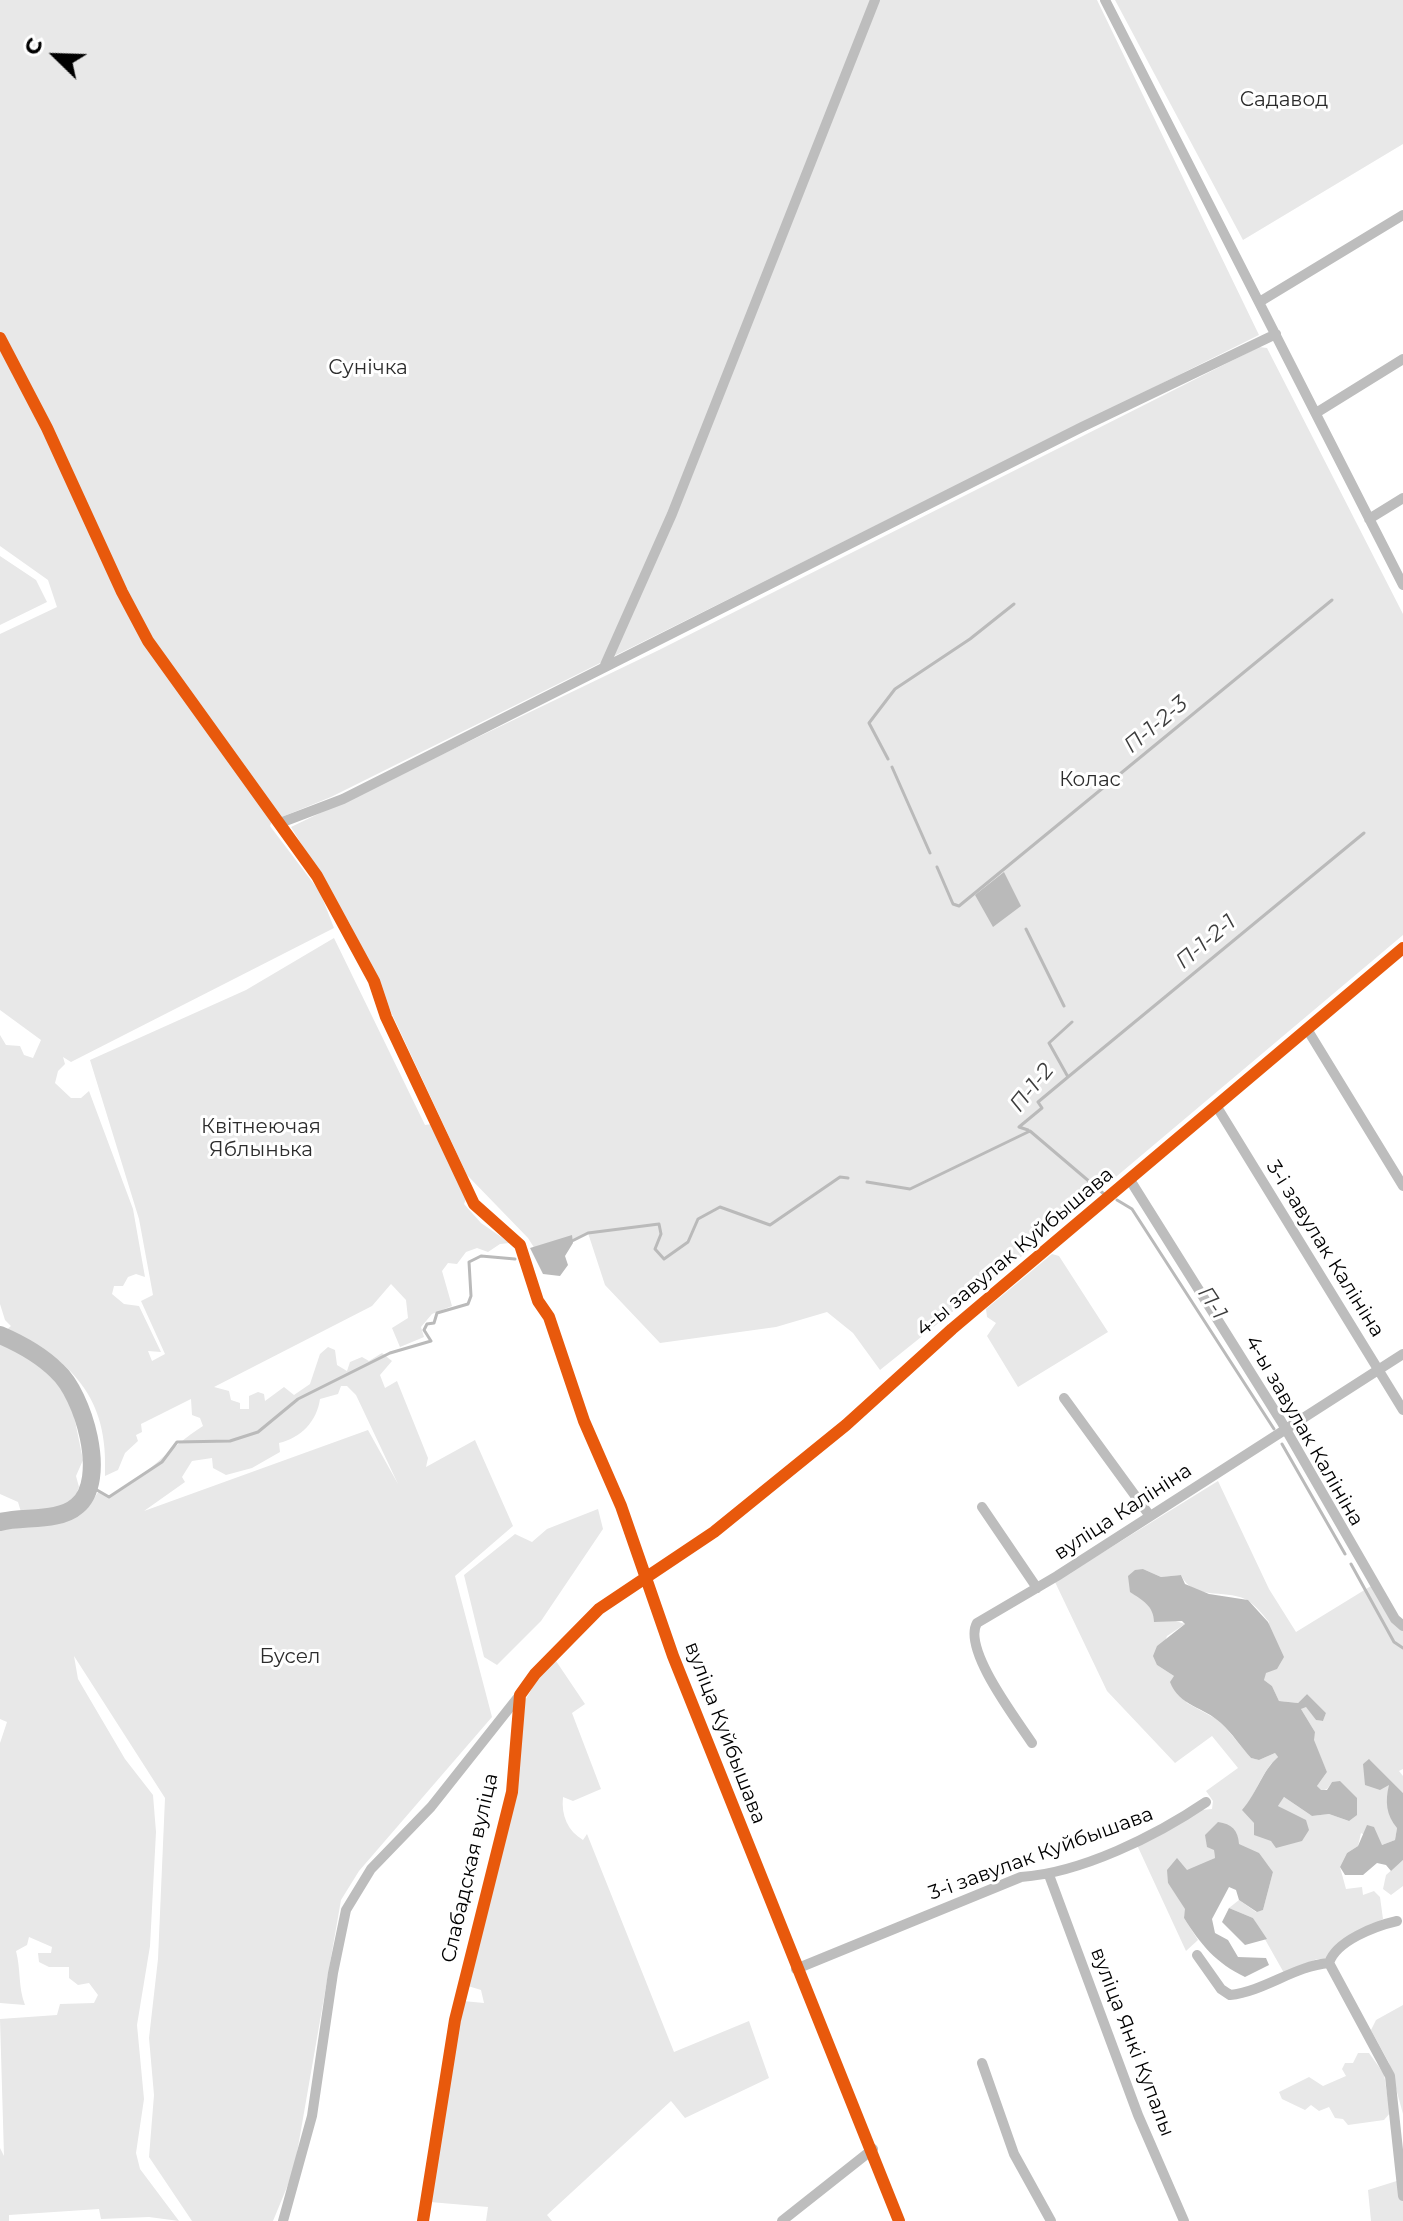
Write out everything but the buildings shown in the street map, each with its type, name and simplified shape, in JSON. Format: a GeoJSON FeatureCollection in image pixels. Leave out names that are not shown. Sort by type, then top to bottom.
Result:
{"type":"FeatureCollection","features":[{"type":"Feature","properties":{"kind":"street"},"geometry":{"type":"LineString","coordinates":[[605,665],[672,514],[875,0]]}},
{"type":"Feature","properties":{"kind":"street"},"geometry":{"type":"LineString","coordinates":[[1105,0],[1403,585]]}},
{"type":"Feature","properties":{"kind":"street"},"geometry":{"type":"LineString","coordinates":[[1261,301],[1403,215]]}},
{"type":"Feature","properties":{"kind":"street"},"geometry":{"type":"LineString","coordinates":[[0,338],[148,641],[208,728],[280,823],[343,799],[1082,427],[1276,334]]}},
{"type":"Feature","properties":{"kind":"street"},"geometry":{"type":"LineString","coordinates":[[1316,413],[1403,359]]}},
{"type":"Feature","properties":{"kind":"street"},"geometry":{"type":"LineString","coordinates":[[1369,519],[1403,498]]}},
{"type":"Feature","properties":{"kind":"street","name":"вуліца Куйбышава"},"geometry":{"type":"LineString","coordinates":[[280,823],[317,876],[374,981],[386,1017],[474,1204],[512,1236],[524,1256],[538,1301],[549,1317],[584,1421],[621,1506],[673,1656],[796,1969],[873,2149],[899,2221]]}},
{"type":"Feature","properties":{"kind":"street","name":"4-ы завулак Куйбышава"},"geometry":{"type":"LineString","coordinates":[[646,1579],[714,1532],[846,1425],[952,1329],[1402,950]]}},
{"type":"Feature","properties":{"kind":"street"},"geometry":{"type":"LineString","coordinates":[[1307,1029],[1403,1186]]}},
{"type":"Feature","properties":{"kind":"street","name":"3-і завулак Калініна"},"geometry":{"type":"LineString","coordinates":[[1217,1107],[1403,1410]]}},
{"type":"Feature","properties":{"kind":"street","name":"4-ы завулак Калініна"},"geometry":{"type":"LineString","coordinates":[[1130,1180],[1285,1430],[1399,1622]]}},
{"type":"Feature","properties":{"kind":"street","name":"вуліца Калініна"},"geometry":{"type":"LineString","coordinates":[[1032,1743],[997,1691],[973,1634],[982,1619],[1037,1588],[1403,1354]]}},
{"type":"Feature","properties":{"kind":"street"},"geometry":{"type":"LineString","coordinates":[[1064,1398],[1150,1516]]}},
{"type":"Feature","properties":{"kind":"street"},"geometry":{"type":"LineString","coordinates":[[982,1507],[1037,1588]]}},
{"type":"Feature","properties":{"kind":"street"},"geometry":{"type":"LineString","coordinates":[[283,2221],[312,2116],[333,1973],[346,1910],[371,1869],[431,1807],[575,1629],[599,1609],[646,1579]]}},
{"type":"Feature","properties":{"kind":"street","name":"Слабадская вуліца"},"geometry":{"type":"LineString","coordinates":[[423,2221],[455,2020],[512,1792],[520,1695]]}},
{"type":"Feature","properties":{"kind":"street","name":"3-і завулак Куйбышава"},"geometry":{"type":"LineString","coordinates":[[796,1969],[1021,1877],[1049,1875],[1146,1838],[1206,1802]]}},
{"type":"Feature","properties":{"kind":"street","name":"вуліца Янкі Купалы"},"geometry":{"type":"LineString","coordinates":[[1049,1875],[1138,2115],[1184,2221]]}},
{"type":"Feature","properties":{"kind":"street"},"geometry":{"type":"LineString","coordinates":[[1329,1963],[1336,1950],[1347,1943],[1397,1921]]}},
{"type":"Feature","properties":{"kind":"street"},"geometry":{"type":"LineString","coordinates":[[1197,1955],[1221,1989],[1230,1995],[1244,1994],[1314,1965],[1329,1963]]}},
{"type":"Feature","properties":{"kind":"street"},"geometry":{"type":"LineString","coordinates":[[1329,1963],[1390,2076],[1403,2196]]}},
{"type":"Feature","properties":{"kind":"street"},"geometry":{"type":"LineString","coordinates":[[982,2063],[1014,2154],[1051,2221]]}},
{"type":"Feature","properties":{"kind":"street"},"geometry":{"type":"LineString","coordinates":[[782,2221],[873,2149]]}},
{"type":"Feature","properties":{"kind":"green space","name":"Сунічка"},"geometry":{"type":"Polygon","coordinates":[[[0,0],[1097,0],[1259,335],[331,797],[272,821],[270,826],[320,892],[334,928],[71,1062],[63,1057],[65,1064],[58,1071],[55,1083],[71,1098],[81,1098],[89,1091],[133,1209],[145,1277],[136,1274],[128,1277],[123,1286],[114,1286],[112,1294],[124,1304],[139,1306],[161,1352],[148,1351],[152,1361],[165,1354],[141,1301],[153,1295],[139,1219],[90,1060],[246,990],[334,938],[425,1125],[432,1124],[467,1196],[464,1204],[481,1223],[510,1243],[500,1244],[488,1252],[477,1248],[466,1252],[457,1264],[448,1263],[442,1271],[452,1306],[432,1314],[421,1327],[424,1337],[400,1347],[392,1328],[408,1318],[406,1300],[391,1284],[372,1306],[214,1387],[229,1391],[231,1400],[240,1403],[240,1409],[249,1409],[249,1396],[258,1392],[264,1394],[265,1401],[284,1387],[294,1395],[310,1384],[320,1354],[328,1347],[335,1350],[337,1365],[347,1371],[350,1362],[362,1357],[369,1361],[382,1353],[392,1361],[380,1375],[385,1388],[397,1381],[428,1458],[426,1467],[475,1440],[513,1526],[455,1576],[492,1717],[359,1871],[341,1900],[294,2170],[273,2221],[192,2221],[149,2157],[154,2095],[149,2038],[158,1959],[165,1798],[74,1656],[78,1679],[125,1759],[153,1795],[156,1832],[150,1946],[137,2025],[144,2099],[136,2153],[140,2169],[179,2221],[149,2217],[101,2219],[99,2209],[9,2215],[9,2221],[0,2221],[0,2148],[4,2156],[0,2019],[57,2015],[60,2004],[94,2003],[98,1995],[89,1983],[78,1985],[69,1978],[69,1967],[49,1967],[39,1962],[38,1953],[51,1953],[52,1947],[29,1937],[27,1945],[16,1951],[25,2005],[0,2003],[0,1743],[7,1722],[0,1719],[0,1528],[66,1518],[88,1505],[99,1491],[110,1497],[203,1426],[200,1418],[192,1415],[191,1399],[141,1424],[142,1432],[136,1435],[138,1441],[125,1453],[118,1470],[105,1476],[105,1448],[93,1403],[82,1385],[50,1354],[6,1330],[11,1326],[5,1320],[0,1304],[0,1035],[6,1045],[20,1046],[24,1055],[33,1058],[41,1040],[0,1010],[0,634],[57,607],[48,580],[0,546],[0,0]],[[341,1386],[338,1394],[320,1399],[312,1421],[301,1433],[279,1443],[280,1452],[252,1468],[226,1475],[213,1468],[212,1458],[192,1461],[182,1477],[185,1482],[144,1511],[368,1430],[398,1484],[356,1395],[347,1386],[341,1386]]]}},
{"type":"Feature","properties":{"kind":"green space","name":"Садавод"},"geometry":{"type":"Polygon","coordinates":[[[1115,0],[1403,0],[1403,144],[1243,240],[1115,0]]]}},
{"type":"Feature","properties":{"kind":"green space","name":"Колас"},"geometry":{"type":"Polygon","coordinates":[[[1259,347],[1267,348],[1403,614],[1403,935],[1022,1256],[880,1370],[853,1333],[827,1312],[776,1327],[660,1343],[605,1285],[588,1233],[540,1257],[528,1238],[467,1175],[350,924],[291,827],[659,650],[1259,347]]]}},
{"type":"Feature","properties":{"kind":"green space"},"geometry":{"type":"Polygon","coordinates":[[[0,556],[36,580],[47,602],[0,625],[0,556]]]}},
{"type":"Feature","properties":{"kind":"green space"},"geometry":{"type":"Polygon","coordinates":[[[1052,1254],[1059,1256],[1108,1332],[1018,1387],[987,1336],[996,1323],[987,1317],[986,1309],[1052,1254]]]}},
{"type":"Feature","properties":{"kind":"green space"},"geometry":{"type":"Polygon","coordinates":[[[0,1340],[35,1361],[57,1382],[73,1411],[83,1460],[76,1476],[79,1487],[75,1498],[58,1508],[21,1512],[18,1502],[0,1494],[0,1340]]]}},
{"type":"Feature","properties":{"kind":"green space"},"geometry":{"type":"Polygon","coordinates":[[[1218,1481],[1269,1589],[1296,1632],[1371,1586],[1403,1628],[1403,1769],[1399,1771],[1403,1776],[1403,1793],[1370,1760],[1363,1764],[1390,1784],[1397,1828],[1395,1840],[1382,1845],[1361,1833],[1358,1846],[1347,1853],[1340,1867],[1346,1889],[1362,1887],[1363,1895],[1374,1891],[1380,1897],[1383,1919],[1333,1948],[1325,1960],[1317,1959],[1284,1973],[1253,1918],[1229,1908],[1239,1900],[1256,1912],[1263,1910],[1273,1872],[1261,1857],[1248,1849],[1224,1848],[1214,1850],[1215,1858],[1168,1883],[1186,1909],[1184,1918],[1198,1940],[1186,1951],[1137,1845],[1202,1810],[1212,1809],[1213,1801],[1206,1791],[1238,1768],[1212,1736],[1175,1763],[1107,1691],[1055,1582],[1218,1481]],[[1143,1569],[1146,1602],[1154,1614],[1185,1624],[1167,1636],[1157,1665],[1174,1676],[1187,1703],[1220,1721],[1251,1758],[1259,1760],[1275,1753],[1278,1757],[1243,1810],[1294,1815],[1278,1806],[1284,1797],[1312,1816],[1329,1814],[1349,1821],[1332,1782],[1321,1791],[1317,1786],[1327,1772],[1313,1740],[1315,1732],[1301,1709],[1306,1706],[1316,1720],[1323,1721],[1326,1713],[1307,1694],[1298,1703],[1279,1701],[1272,1686],[1264,1680],[1269,1622],[1245,1599],[1193,1588],[1181,1575],[1161,1577],[1143,1569]]]}},
{"type":"Feature","properties":{"kind":"green space"},"geometry":{"type":"Polygon","coordinates":[[[598,1509],[603,1529],[541,1621],[497,1665],[484,1657],[464,1575],[515,1534],[532,1542],[547,1529],[598,1509]]]}},
{"type":"Feature","properties":{"kind":"green space"},"geometry":{"type":"Polygon","coordinates":[[[556,1661],[585,1704],[572,1713],[601,1789],[573,1801],[563,1797],[564,1817],[583,1840],[587,1834],[674,2052],[749,2021],[769,2078],[685,2118],[671,2101],[547,2215],[552,2221],[486,2221],[488,2207],[430,2202],[463,2001],[484,2003],[481,1990],[468,1986],[508,1822],[524,1702],[539,1677],[556,1661]]]}},
{"type":"Feature","properties":{"kind":"green space"},"geometry":{"type":"Polygon","coordinates":[[[1403,1860],[1403,1886],[1391,1895],[1383,1889],[1386,1875],[1403,1860]]]}},
{"type":"Feature","properties":{"kind":"green space"},"geometry":{"type":"Polygon","coordinates":[[[1403,2005],[1403,2114],[1389,2063],[1371,2030],[1376,2020],[1403,2005]]]}},
{"type":"Feature","properties":{"kind":"green space"},"geometry":{"type":"Polygon","coordinates":[[[1358,2053],[1369,2053],[1384,2074],[1390,2113],[1384,2120],[1348,2125],[1343,2119],[1335,2118],[1329,2107],[1319,2111],[1311,2105],[1305,2110],[1282,2099],[1279,2092],[1309,2077],[1323,2086],[1346,2076],[1342,2069],[1345,2063],[1353,2063],[1358,2053]]]}},
{"type":"Feature","properties":{"kind":"green space"},"geometry":{"type":"Polygon","coordinates":[[[1403,2179],[1403,2221],[1371,2221],[1368,2190],[1403,2179]]]}},
{"type":"Feature","properties":{"kind":"shaded area"},"geometry":{"type":"Polygon","coordinates":[[[1004,872],[1021,906],[993,927],[975,895],[1004,872]]]}},
{"type":"Feature","properties":{"kind":"shaded area"},"geometry":{"type":"Polygon","coordinates":[[[572,1235],[573,1243],[565,1256],[568,1265],[560,1276],[543,1274],[530,1248],[572,1235]]]}},
{"type":"Feature","properties":{"kind":"shaded area"},"geometry":{"type":"Polygon","coordinates":[[[1143,1569],[1161,1577],[1181,1575],[1185,1584],[1209,1594],[1248,1600],[1268,1622],[1284,1657],[1277,1669],[1266,1673],[1264,1680],[1272,1686],[1279,1701],[1298,1703],[1307,1694],[1326,1713],[1323,1721],[1316,1720],[1306,1707],[1301,1709],[1315,1732],[1314,1740],[1327,1772],[1317,1786],[1327,1790],[1332,1782],[1340,1781],[1357,1798],[1357,1815],[1349,1821],[1329,1814],[1312,1816],[1284,1797],[1278,1806],[1306,1820],[1309,1830],[1302,1841],[1276,1848],[1271,1841],[1254,1835],[1254,1823],[1242,1810],[1278,1757],[1275,1753],[1259,1760],[1251,1758],[1221,1723],[1174,1690],[1170,1682],[1174,1676],[1157,1665],[1153,1656],[1157,1646],[1185,1624],[1182,1621],[1154,1622],[1150,1608],[1130,1592],[1128,1576],[1135,1570],[1143,1569]]]}},
{"type":"Feature","properties":{"kind":"shaded area"},"geometry":{"type":"Polygon","coordinates":[[[1369,1759],[1403,1793],[1403,1860],[1391,1871],[1386,1865],[1377,1863],[1363,1875],[1345,1875],[1340,1867],[1347,1853],[1358,1846],[1367,1825],[1374,1827],[1382,1845],[1395,1840],[1397,1828],[1387,1808],[1389,1785],[1380,1790],[1365,1785],[1363,1764],[1369,1759]]]}},
{"type":"Feature","properties":{"kind":"shaded area"},"geometry":{"type":"Polygon","coordinates":[[[1218,1822],[1233,1828],[1239,1844],[1259,1853],[1273,1872],[1263,1910],[1257,1912],[1239,1900],[1236,1890],[1229,1887],[1212,1919],[1215,1933],[1228,1940],[1238,1957],[1266,1958],[1269,1965],[1245,1977],[1226,1966],[1203,1945],[1184,1918],[1185,1909],[1168,1883],[1167,1870],[1177,1858],[1187,1870],[1215,1858],[1214,1850],[1207,1847],[1205,1835],[1218,1822]]]}},
{"type":"Feature","properties":{"kind":"shaded area"},"geometry":{"type":"Polygon","coordinates":[[[1229,1908],[1253,1918],[1267,1939],[1245,1945],[1222,1922],[1229,1908]]]}},
{"type":"Feature","properties":{"kind":"waterway","name":"П-1-2-3"},"geometry":{"type":"LineString","coordinates":[[937,867],[953,904],[959,906],[1332,600]]}},
{"type":"Feature","properties":{"kind":"waterway"},"geometry":{"type":"LineString","coordinates":[[888,759],[869,723],[895,689],[970,639],[1014,604]]}},
{"type":"Feature","properties":{"kind":"waterway"},"geometry":{"type":"LineString","coordinates":[[892,767],[930,853]]}},
{"type":"Feature","properties":{"kind":"waterway","name":"П-1-2-1"},"geometry":{"type":"LineString","coordinates":[[1068,1077],[1364,833]]}},
{"type":"Feature","properties":{"kind":"waterway","name":"П-1-2"},"geometry":{"type":"LineString","coordinates":[[1026,929],[1064,1006]]}},
{"type":"Feature","properties":{"kind":"waterway","name":"П-1-2"},"geometry":{"type":"LineString","coordinates":[[1028,1130],[1019,1127],[1042,1108],[1038,1102],[1068,1077],[1049,1043],[1072,1022]]}},
{"type":"Feature","properties":{"kind":"waterway","name":"П-1"},"geometry":{"type":"LineString","coordinates":[[867,1182],[910,1189],[1030,1131],[1104,1194]]}},
{"type":"Feature","properties":{"kind":"waterway"},"geometry":{"type":"LineString","coordinates":[[572,1241],[588,1233],[659,1224],[661,1234],[655,1249],[664,1259],[688,1242],[698,1219],[720,1207],[770,1225],[840,1177],[848,1178]]}},
{"type":"Feature","properties":{"kind":"waterway","name":"П-1"},"geometry":{"type":"LineString","coordinates":[[1117,1200],[1132,1209],[1274,1429]]}},
{"type":"Feature","properties":{"kind":"waterway"},"geometry":{"type":"LineString","coordinates":[[90,1486],[109,1497],[162,1462],[177,1442],[230,1441],[258,1432],[298,1399],[390,1353],[431,1341],[424,1330],[427,1324],[434,1323],[437,1313],[468,1304],[471,1296],[469,1262],[481,1256],[515,1259]]}},
{"type":"Feature","properties":{"kind":"waterway"},"geometry":{"type":"LineString","coordinates":[[0,1335],[37,1355],[67,1382],[83,1417],[92,1458],[86,1494],[77,1506],[51,1517],[0,1522]]}},
{"type":"Feature","properties":{"kind":"waterway","name":"П-1"},"geometry":{"type":"LineString","coordinates":[[1282,1444],[1345,1554]]}},
{"type":"Feature","properties":{"kind":"waterway","name":"П-1"},"geometry":{"type":"LineString","coordinates":[[1351,1564],[1394,1642],[1403,1648]]}},
{"type":"Feature","properties":{"kind":"cycle path"},"geometry":{"type":"LineString","coordinates":[[0,338],[47,428],[122,592],[148,641],[317,876],[374,981],[386,1017],[474,1204],[520,1245],[538,1301],[549,1317],[584,1421],[621,1506],[673,1656],[899,2221]]}},
{"type":"Feature","properties":{"kind":"cycle path"},"geometry":{"type":"LineString","coordinates":[[423,2221],[455,2020],[512,1792],[520,1695],[535,1674],[599,1609],[714,1532],[846,1425],[952,1329],[1403,948]]}},
{"type":"Feature","properties":{"kind":"park label","name":"Квітнеючая Яблынька"},"geometry":{"type":"Point","coordinates":[261,1138]}},
{"type":"Feature","properties":{"kind":"park label","name":"Бусел"},"geometry":{"type":"Point","coordinates":[290,1657]}}]}
